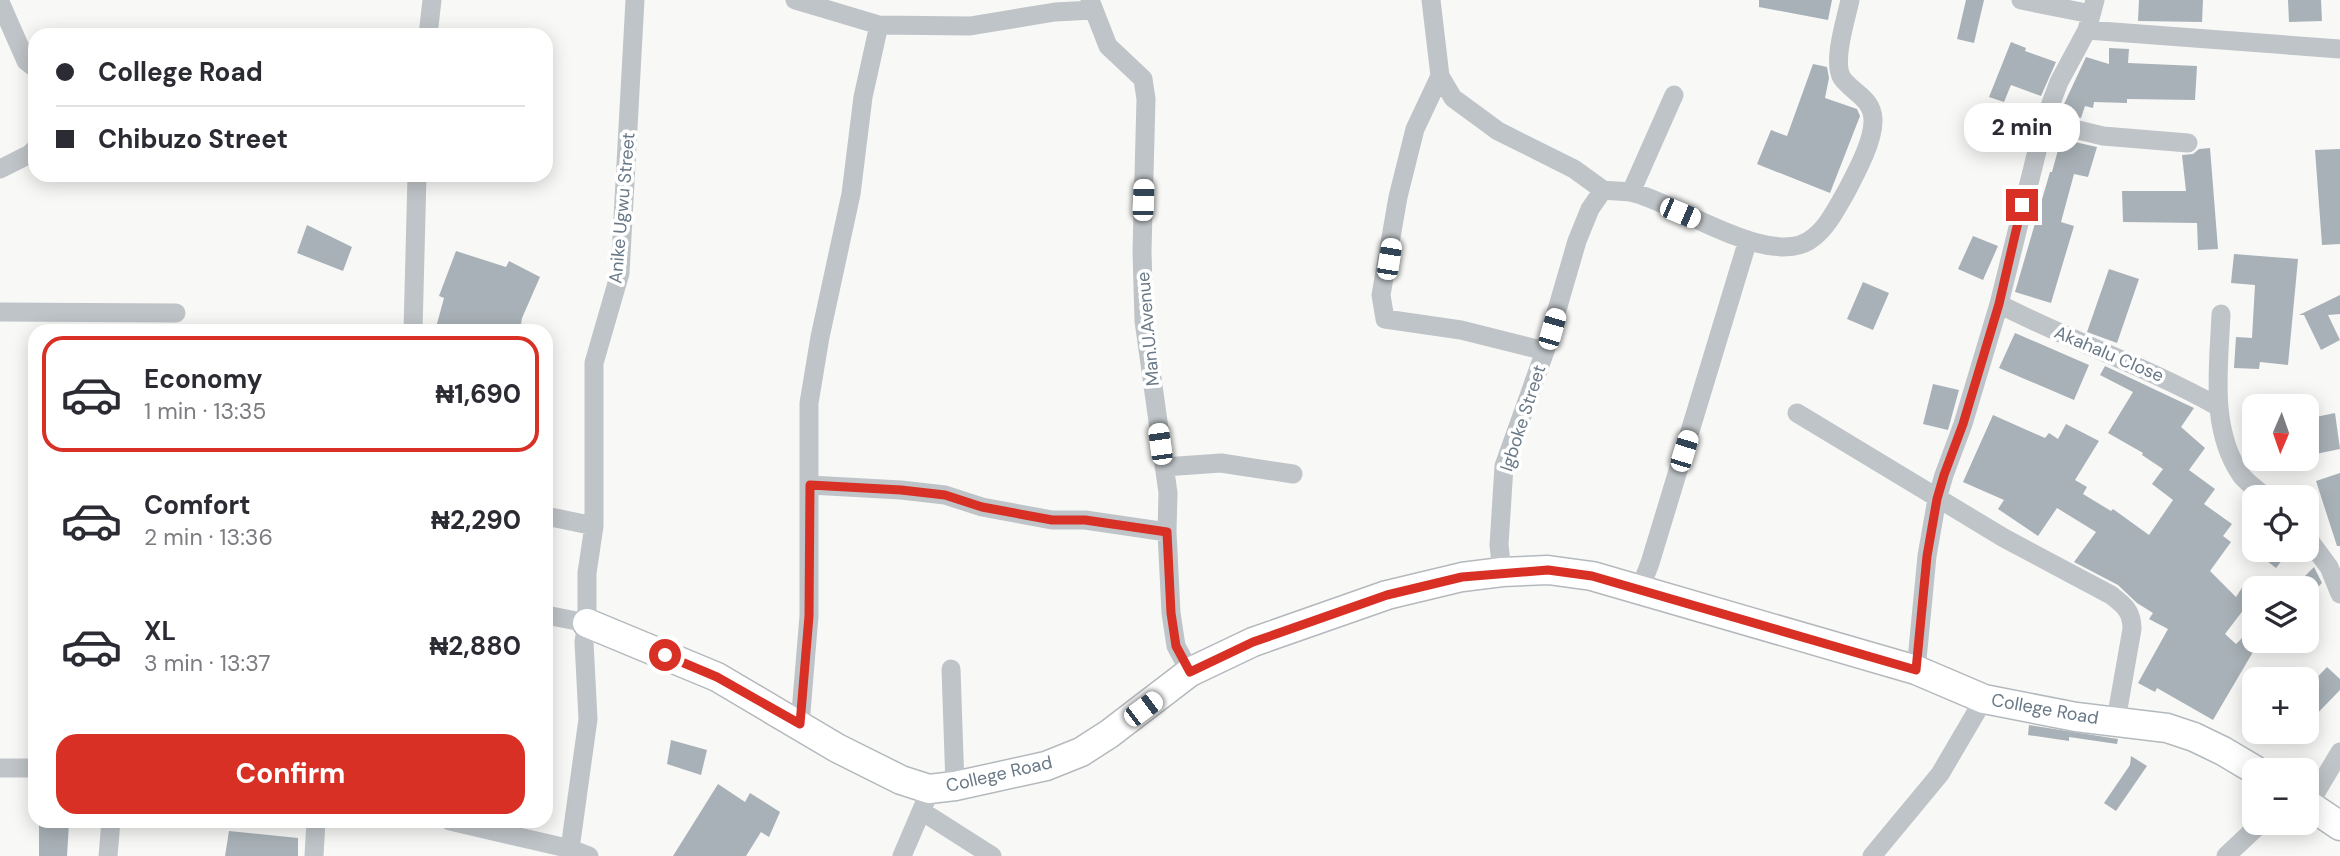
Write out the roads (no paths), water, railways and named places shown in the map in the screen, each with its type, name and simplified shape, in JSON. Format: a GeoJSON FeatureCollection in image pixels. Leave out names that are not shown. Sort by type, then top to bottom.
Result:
{"type":"FeatureCollection","features":[{"type":"Feature","properties":{"kind":"main road","name":"College Road"},"geometry":{"type":"LineString","coordinates":[[587,623],[717,677],[800,724],[836,748],[936,796],[1046,766],[1081,752],[1110,734],[1190,672],[1253,642],[1387,595],[1462,577],[1548,570],[1592,576],[1640,589],[1916,670],[1984,699],[2076,717],[2167,728],[2194,737],[2242,763]]}},
{"type":"Feature","properties":{"kind":"main road"},"geometry":{"type":"LineString","coordinates":[[2319,812],[2340,826]]}},
{"type":"Feature","properties":{"kind":"street"},"geometry":{"type":"LineString","coordinates":[[429,28],[432,0]]}},
{"type":"Feature","properties":{"kind":"street","name":"Anike Ugwu Street"},"geometry":{"type":"LineString","coordinates":[[576,853],[588,719],[584,642],[587,623],[587,573],[594,526],[594,363],[620,273],[635,0]]}},
{"type":"Feature","properties":{"kind":"street"},"geometry":{"type":"LineString","coordinates":[[795,0],[878,25],[970,26],[1092,5]]}},
{"type":"Feature","properties":{"kind":"street"},"geometry":{"type":"LineString","coordinates":[[1431,0],[1440,76],[1453,97],[1498,131],[1574,169],[1603,190],[1631,192],[1748,240],[1766,246],[1786,248],[1813,239],[1833,216],[1869,142],[1873,120],[1867,100],[1842,78],[1838,61],[1850,0]]}},
{"type":"Feature","properties":{"kind":"street"},"geometry":{"type":"LineString","coordinates":[[2021,0],[2091,15],[2340,49]]}},
{"type":"Feature","properties":{"kind":"street"},"geometry":{"type":"LineString","coordinates":[[0,2],[28,63]]}},
{"type":"Feature","properties":{"kind":"street","name":"Man.U.Avenue"},"geometry":{"type":"LineString","coordinates":[[1092,5],[1108,46],[1143,79],[1146,99],[1142,251],[1144,321],[1168,494],[1171,613],[1176,646],[1190,672]]}},
{"type":"Feature","properties":{"kind":"street"},"geometry":{"type":"LineString","coordinates":[[1916,670],[1927,556],[1937,499],[1999,304],[2018,220],[2045,122],[2059,82],[2091,15]]}},
{"type":"Feature","properties":{"kind":"street"},"geometry":{"type":"LineString","coordinates":[[800,724],[809,616],[809,402],[851,194],[863,97],[878,25]]}},
{"type":"Feature","properties":{"kind":"street"},"geometry":{"type":"LineString","coordinates":[[1440,76],[1415,130],[1398,197],[1381,295],[1385,319],[1461,330],[1545,351]]}},
{"type":"Feature","properties":{"kind":"street"},"geometry":{"type":"LineString","coordinates":[[1631,192],[1674,95]]}},
{"type":"Feature","properties":{"kind":"street"},"geometry":{"type":"LineString","coordinates":[[2045,122],[2103,136],[2188,143]]}},
{"type":"Feature","properties":{"kind":"street"},"geometry":{"type":"LineString","coordinates":[[0,169],[28,155]]}},
{"type":"Feature","properties":{"kind":"street"},"geometry":{"type":"LineString","coordinates":[[413,324],[417,182]]}},
{"type":"Feature","properties":{"kind":"street","name":"Igboke Street"},"geometry":{"type":"LineString","coordinates":[[1502,572],[1499,545],[1504,466],[1545,351],[1577,241],[1590,209],[1603,190]]}},
{"type":"Feature","properties":{"kind":"street"},"geometry":{"type":"LineString","coordinates":[[1640,589],[1748,240]]}},
{"type":"Feature","properties":{"kind":"street","name":"Akahalu Close"},"geometry":{"type":"LineString","coordinates":[[1999,304],[2046,328],[2173,381],[2217,406]]}},
{"type":"Feature","properties":{"kind":"street"},"geometry":{"type":"LineString","coordinates":[[0,312],[176,313]]}},
{"type":"Feature","properties":{"kind":"street"},"geometry":{"type":"LineString","coordinates":[[2221,314],[2217,406],[2228,448],[2242,475],[2252,485]]}},
{"type":"Feature","properties":{"kind":"street"},"geometry":{"type":"LineString","coordinates":[[1797,413],[1937,499],[2111,595],[2124,605],[2132,615],[2133,629],[2116,720]]}},
{"type":"Feature","properties":{"kind":"street"},"geometry":{"type":"LineString","coordinates":[[1164,467],[1221,463],[1293,474]]}},
{"type":"Feature","properties":{"kind":"street"},"geometry":{"type":"LineString","coordinates":[[810,485],[945,495],[982,507],[1052,520],[1085,520],[1167,532]]}},
{"type":"Feature","properties":{"kind":"street"},"geometry":{"type":"LineString","coordinates":[[553,517],[594,526]]}},
{"type":"Feature","properties":{"kind":"street"},"geometry":{"type":"LineString","coordinates":[[2319,554],[2329,567],[2340,594]]}},
{"type":"Feature","properties":{"kind":"street"},"geometry":{"type":"LineString","coordinates":[[553,616],[587,623]]}},
{"type":"Feature","properties":{"kind":"street"},"geometry":{"type":"LineString","coordinates":[[902,856],[936,796],[951,669]]}},
{"type":"Feature","properties":{"kind":"street"},"geometry":{"type":"LineString","coordinates":[[1872,856],[1940,774],[1984,699]]}},
{"type":"Feature","properties":{"kind":"street"},"geometry":{"type":"LineString","coordinates":[[2319,786],[2340,752]]}},
{"type":"Feature","properties":{"kind":"street"},"geometry":{"type":"LineString","coordinates":[[0,768],[28,768]]}},
{"type":"Feature","properties":{"kind":"street"},"geometry":{"type":"LineString","coordinates":[[936,796],[992,856]]}},
{"type":"Feature","properties":{"kind":"street"},"geometry":{"type":"LineString","coordinates":[[108,856],[110,828]]}},
{"type":"Feature","properties":{"kind":"street"},"geometry":{"type":"LineString","coordinates":[[314,856],[316,828]]}},
{"type":"Feature","properties":{"kind":"street"},"geometry":{"type":"LineString","coordinates":[[478,828],[576,853]]}},
{"type":"Feature","properties":{"kind":"street"},"geometry":{"type":"LineString","coordinates":[[2226,856],[2248,835]]}}]}
